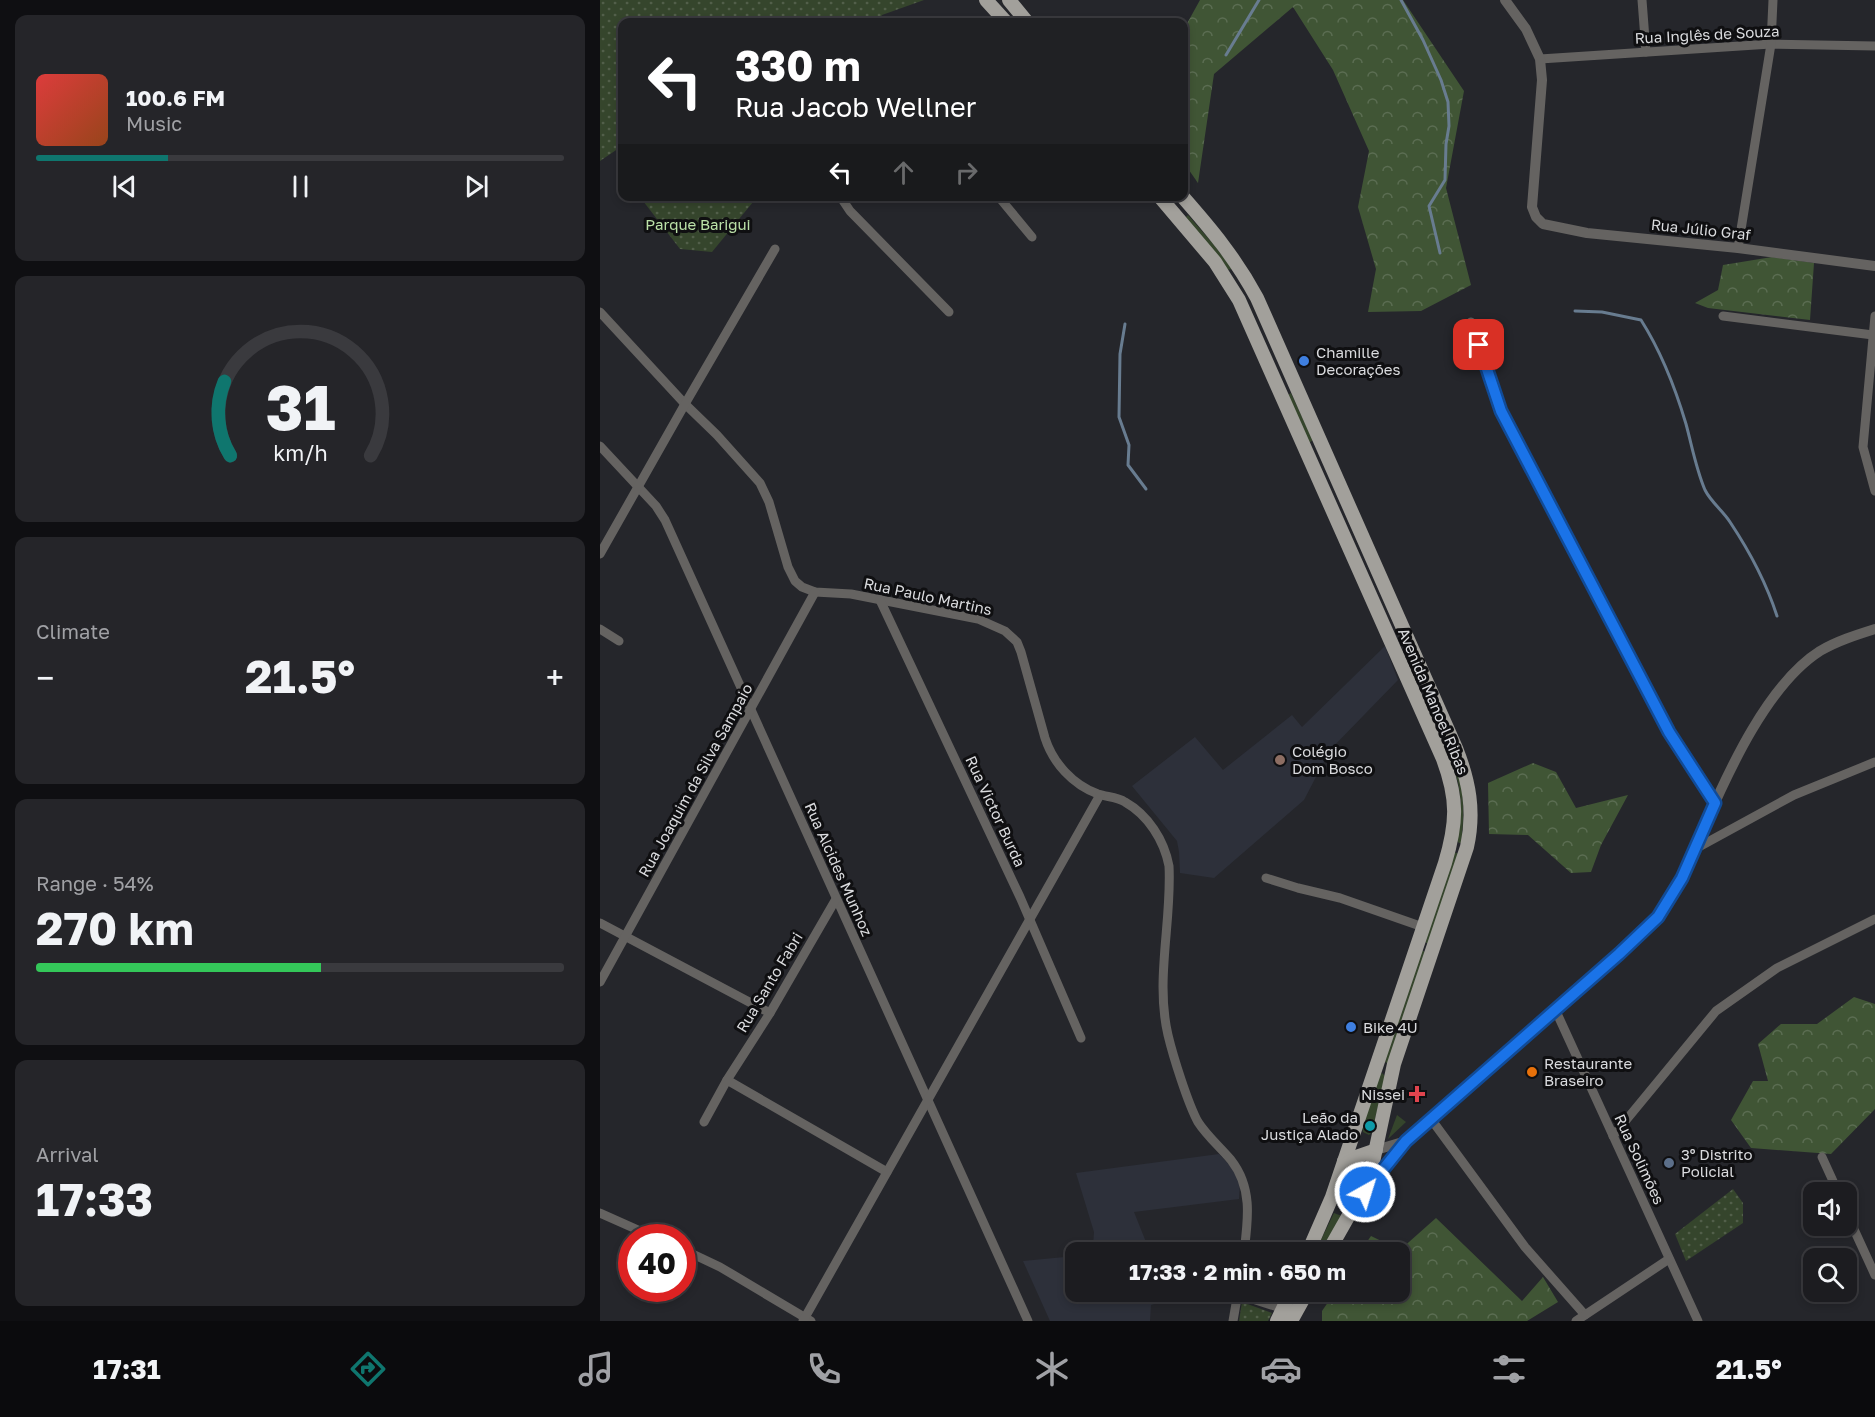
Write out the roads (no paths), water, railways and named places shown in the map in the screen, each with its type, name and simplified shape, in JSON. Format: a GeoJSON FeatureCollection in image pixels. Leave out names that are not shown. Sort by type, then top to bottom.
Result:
{"type":"FeatureCollection","features":[{"type":"Feature","properties":{"kind":"main road"},"geometry":{"type":"LineString","coordinates":[[986,0],[1002,18]]}},
{"type":"Feature","properties":{"kind":"main road"},"geometry":{"type":"LineString","coordinates":[[1009,0],[1024,18]]}},
{"type":"Feature","properties":{"kind":"main road","name":"Avenida Manoel Ribas"},"geometry":{"type":"LineString","coordinates":[[1163,201],[1215,262],[1251,325],[1443,759],[1455,800],[1456,812],[1451,844],[1332,1197],[1312,1242]]}},
{"type":"Feature","properties":{"kind":"main road","name":"Avenida Manoel Ribas"},"geometry":{"type":"LineString","coordinates":[[1186,201],[1230,252],[1277,341],[1462,764],[1470,792],[1472,820],[1462,864],[1394,1064],[1369,1174],[1334,1242]]}},
{"type":"Feature","properties":{"kind":"main road"},"geometry":{"type":"LineString","coordinates":[[1251,325],[1270,342],[1277,341]]}},
{"type":"Feature","properties":{"kind":"main road"},"geometry":{"type":"LineString","coordinates":[[1363,580],[1371,584],[1380,577]]}},
{"type":"Feature","properties":{"kind":"main road"},"geometry":{"type":"LineString","coordinates":[[1382,621],[1383,616],[1389,612],[1397,616]]}},
{"type":"Feature","properties":{"kind":"main road"},"geometry":{"type":"LineString","coordinates":[[1344,1161],[1376,1150]]}},
{"type":"Feature","properties":{"kind":"main road"},"geometry":{"type":"LineString","coordinates":[[1332,1197],[1353,1208]]}},
{"type":"Feature","properties":{"kind":"main road"},"geometry":{"type":"LineString","coordinates":[[1284,1317],[1288,1302]]}},
{"type":"Feature","properties":{"kind":"main road"},"geometry":{"type":"LineString","coordinates":[[1284,1317],[1298,1302]]}},
{"type":"Feature","properties":{"kind":"street"},"geometry":{"type":"LineString","coordinates":[[1505,0],[1526,29],[1540,59]]}},
{"type":"Feature","properties":{"kind":"street"},"geometry":{"type":"LineString","coordinates":[[1642,0],[1646,52]]}},
{"type":"Feature","properties":{"kind":"street"},"geometry":{"type":"LineString","coordinates":[[1738,248],[1771,44],[1773,0]]}},
{"type":"Feature","properties":{"kind":"street","name":"Rua Inglês de Souza"},"geometry":{"type":"LineString","coordinates":[[1540,59],[1771,44],[1875,46]]}},
{"type":"Feature","properties":{"kind":"street","name":"Rua Júlio Graf"},"geometry":{"type":"LineString","coordinates":[[1540,59],[1542,80],[1532,207],[1536,217],[1544,224],[1587,233],[1738,248],[1875,266]]}},
{"type":"Feature","properties":{"kind":"street"},"geometry":{"type":"LineString","coordinates":[[843,201],[850,211],[949,312]]}},
{"type":"Feature","properties":{"kind":"street"},"geometry":{"type":"LineString","coordinates":[[1002,201],[1032,237]]}},
{"type":"Feature","properties":{"kind":"street"},"geometry":{"type":"LineString","coordinates":[[600,554],[775,249]]}},
{"type":"Feature","properties":{"kind":"street"},"geometry":{"type":"LineString","coordinates":[[600,312],[760,483],[769,502],[779,540],[792,575],[802,587],[815,592]]}},
{"type":"Feature","properties":{"kind":"street"},"geometry":{"type":"LineString","coordinates":[[1723,316],[1873,341]]}},
{"type":"Feature","properties":{"kind":"street"},"geometry":{"type":"LineString","coordinates":[[1875,316],[1863,447],[1875,491]]}},
{"type":"Feature","properties":{"kind":"street"},"geometry":{"type":"LineString","coordinates":[[1471,322],[1501,411],[1669,732],[1715,803]]}},
{"type":"Feature","properties":{"kind":"street","name":"Rua Alcides Munhoz"},"geometry":{"type":"LineString","coordinates":[[600,446],[656,506],[664,520],[1028,1321]]}},
{"type":"Feature","properties":{"kind":"street","name":"Rua Paulo Martins"},"geometry":{"type":"LineString","coordinates":[[815,592],[851,594],[978,619],[997,626],[1011,635],[1023,657],[1045,738],[1053,758],[1064,772],[1083,786],[1100,795],[1118,798],[1132,807],[1154,829],[1165,848],[1169,874],[1164,991],[1168,1035],[1195,1115],[1209,1137],[1232,1161],[1243,1179],[1248,1202],[1245,1242]]}},
{"type":"Feature","properties":{"kind":"street","name":"Rua Joaquim da Silva Sampaio"},"geometry":{"type":"LineString","coordinates":[[600,982],[815,592]]}},
{"type":"Feature","properties":{"kind":"street","name":"Rua Victor Burda"},"geometry":{"type":"LineString","coordinates":[[880,600],[1020,897],[1081,1038]]}},
{"type":"Feature","properties":{"kind":"street"},"geometry":{"type":"LineString","coordinates":[[600,629],[619,641]]}},
{"type":"Feature","properties":{"kind":"street"},"geometry":{"type":"LineString","coordinates":[[1353,1208],[1406,1141],[1658,917],[1675,891],[1715,803],[1764,711],[1788,680],[1820,651],[1845,639],[1875,629]]}},
{"type":"Feature","properties":{"kind":"street"},"geometry":{"type":"LineString","coordinates":[[1695,849],[1794,795],[1875,762]]}},
{"type":"Feature","properties":{"kind":"street"},"geometry":{"type":"LineString","coordinates":[[696,1256],[720,1267],[806,1320],[1100,795]]}},
{"type":"Feature","properties":{"kind":"street"},"geometry":{"type":"LineString","coordinates":[[1266,878],[1349,900],[1423,927]]}},
{"type":"Feature","properties":{"kind":"street","name":"Rua Santo Fabri"},"geometry":{"type":"LineString","coordinates":[[704,1122],[836,898]]}},
{"type":"Feature","properties":{"kind":"street"},"geometry":{"type":"LineString","coordinates":[[1613,1136],[1716,1011],[1777,968],[1875,919]]}},
{"type":"Feature","properties":{"kind":"street"},"geometry":{"type":"LineString","coordinates":[[600,923],[770,1013]]}},
{"type":"Feature","properties":{"kind":"street","name":"Rua Solimões"},"geometry":{"type":"LineString","coordinates":[[1554,1010],[1698,1321]]}},
{"type":"Feature","properties":{"kind":"street"},"geometry":{"type":"LineString","coordinates":[[727,1080],[887,1172]]}},
{"type":"Feature","properties":{"kind":"street"},"geometry":{"type":"LineString","coordinates":[[1431,1119],[1525,1247],[1585,1315]]}},
{"type":"Feature","properties":{"kind":"street"},"geometry":{"type":"LineString","coordinates":[[1376,1150],[1406,1141]]}},
{"type":"Feature","properties":{"kind":"street"},"geometry":{"type":"LineString","coordinates":[[1822,1157],[1833,1182]]}},
{"type":"Feature","properties":{"kind":"street"},"geometry":{"type":"LineString","coordinates":[[600,1213],[625,1224]]}},
{"type":"Feature","properties":{"kind":"street"},"geometry":{"type":"LineString","coordinates":[[1857,1236],[1875,1275]]}},
{"type":"Feature","properties":{"kind":"street"},"geometry":{"type":"LineString","coordinates":[[1576,1321],[1669,1259]]}},
{"type":"Feature","properties":{"kind":"street"},"geometry":{"type":"LineString","coordinates":[[1233,1321],[1236,1302]]}},
{"type":"Feature","properties":{"kind":"street"},"geometry":{"type":"LineString","coordinates":[[1256,1302],[1284,1317]]}},
{"type":"Feature","properties":{"kind":"waterway"},"geometry":{"type":"LineString","coordinates":[[1226,55],[1259,0]]}},
{"type":"Feature","properties":{"kind":"waterway"},"geometry":{"type":"LineString","coordinates":[[1401,0],[1423,40],[1448,102],[1449,126],[1445,180],[1429,206],[1440,253]]}},
{"type":"Feature","properties":{"kind":"waterway"},"geometry":{"type":"LineString","coordinates":[[1575,311],[1602,312],[1641,320],[1662,358],[1672,384],[1705,490],[1730,522],[1751,556],[1763,579],[1777,616]]}},
{"type":"Feature","properties":{"kind":"waterway"},"geometry":{"type":"LineString","coordinates":[[1125,324],[1120,354],[1119,417],[1129,445],[1128,465],[1146,489]]}},
{"type":"Feature","properties":{"kind":"place","name":"Chamille Decorações"},"geometry":{"type":"Point","coordinates":[1304,361]}},
{"type":"Feature","properties":{"kind":"place","name":"Colégio Dom Bosco"},"geometry":{"type":"Point","coordinates":[1280,760]}},
{"type":"Feature","properties":{"kind":"place","name":"Bike 4U"},"geometry":{"type":"Point","coordinates":[1351,1027]}},
{"type":"Feature","properties":{"kind":"place","name":"Restaurante Braseiro"},"geometry":{"type":"Point","coordinates":[1532,1072]}},
{"type":"Feature","properties":{"kind":"place","name":"Nissei"},"geometry":{"type":"Point","coordinates":[1417,1094]}},
{"type":"Feature","properties":{"kind":"place","name":"Leão da Justiça Alado"},"geometry":{"type":"Point","coordinates":[1370,1126]}},
{"type":"Feature","properties":{"kind":"place","name":"3º Distrito Policial"},"geometry":{"type":"Point","coordinates":[1669,1163]}},
{"type":"Feature","properties":{"kind":"park label","name":"Parque Barigui"},"geometry":{"type":"Point","coordinates":[698,224]}}]}
